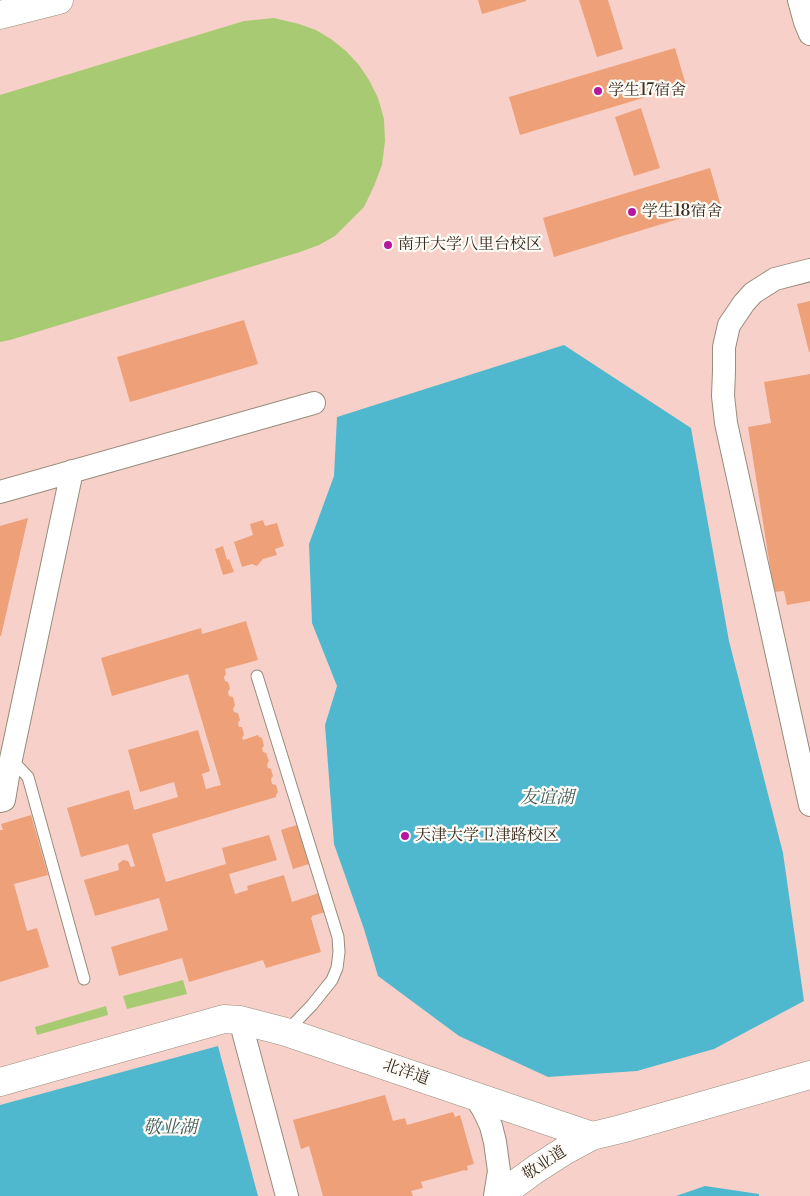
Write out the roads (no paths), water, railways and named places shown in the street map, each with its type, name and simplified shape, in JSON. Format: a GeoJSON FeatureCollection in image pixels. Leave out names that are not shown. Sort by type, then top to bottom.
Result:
{"type":"FeatureCollection","features":[{"type":"Feature","properties":{"kind":"street"},"geometry":{"type":"LineString","coordinates":[[0,15],[59,0]]}},
{"type":"Feature","properties":{"kind":"street"},"geometry":{"type":"LineString","coordinates":[[799,0],[810,34]]}},
{"type":"Feature","properties":{"kind":"street"},"geometry":{"type":"LineString","coordinates":[[810,270],[774,279],[754,293],[729,325],[724,347],[723,396],[726,423],[810,805]]}},
{"type":"Feature","properties":{"kind":"street"},"geometry":{"type":"LineString","coordinates":[[0,492],[314,403]]}},
{"type":"Feature","properties":{"kind":"street"},"geometry":{"type":"LineString","coordinates":[[0,801],[4,800],[72,471]]}},
{"type":"Feature","properties":{"kind":"street","name":"北洋道"},"geometry":{"type":"LineString","coordinates":[[0,1082],[224,1019],[240,1020],[286,1032],[592,1136]]}},
{"type":"Feature","properties":{"kind":"street"},"geometry":{"type":"LineString","coordinates":[[240,1020],[287,1196]]}},
{"type":"Feature","properties":{"kind":"street"},"geometry":{"type":"LineString","coordinates":[[592,1136],[810,1076]]}},
{"type":"Feature","properties":{"kind":"street"},"geometry":{"type":"LineString","coordinates":[[475,1096],[491,1126],[495,1142],[499,1172],[495,1196]]}},
{"type":"Feature","properties":{"kind":"street","name":"敬业道"},"geometry":{"type":"LineString","coordinates":[[500,1196],[536,1169],[592,1136]]}},
{"type":"Feature","properties":{"kind":"lane"},"geometry":{"type":"LineString","coordinates":[[257,676],[338,937],[337,968],[332,980],[312,1005],[286,1032]]}},
{"type":"Feature","properties":{"kind":"lane"},"geometry":{"type":"LineString","coordinates":[[11,759],[28,777],[84,979]]}},
{"type":"Feature","properties":{"kind":"water","name":"友谊湖"},"geometry":{"type":"Polygon","coordinates":[[[564,345],[691,428],[729,641],[783,853],[804,1001],[714,1049],[637,1071],[548,1077],[459,1036],[378,976],[364,929],[334,844],[325,725],[337,686],[312,623],[309,544],[334,476],[337,417],[564,345]]]}},
{"type":"Feature","properties":{"kind":"water","name":"敬业湖"},"geometry":{"type":"Polygon","coordinates":[[[218,1046],[258,1196],[0,1196],[0,1105],[218,1046]]]}},
{"type":"Feature","properties":{"kind":"water"},"geometry":{"type":"Polygon","coordinates":[[[705,1186],[759,1194],[759,1196],[676,1196],[705,1186]]]}},
{"type":"Feature","properties":{"kind":"place","name":"学生17宿舍"},"geometry":{"type":"Point","coordinates":[598,91]}},
{"type":"Feature","properties":{"kind":"place","name":"学生18宿舍"},"geometry":{"type":"Point","coordinates":[632,212]}},
{"type":"Feature","properties":{"kind":"place","name":"南开大学八里台校区"},"geometry":{"type":"Point","coordinates":[388,245]}},
{"type":"Feature","properties":{"kind":"place","name":"天津大学卫津路校区"},"geometry":{"type":"Point","coordinates":[405,836]}}]}
